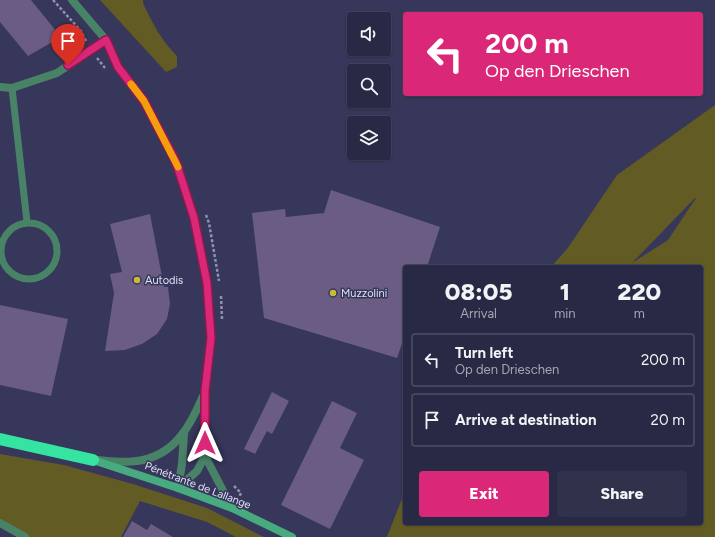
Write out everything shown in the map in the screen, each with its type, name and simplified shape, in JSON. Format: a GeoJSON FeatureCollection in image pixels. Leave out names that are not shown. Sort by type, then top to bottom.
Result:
{"type":"FeatureCollection","features":[{"type":"Feature","properties":{"kind":"highway"},"geometry":{"type":"LineString","coordinates":[[0,439],[93,460]]}},
{"type":"Feature","properties":{"kind":"highway"},"geometry":{"type":"LineString","coordinates":[[0,444],[37,447]]}},
{"type":"Feature","properties":{"kind":"main road","name":"Pénétrante de Lallange"},"geometry":{"type":"LineString","coordinates":[[93,460],[178,488],[232,508],[292,537]]}},
{"type":"Feature","properties":{"kind":"street"},"geometry":{"type":"LineString","coordinates":[[72,0],[106,40],[118,67],[144,101],[176,162],[194,218],[207,283],[211,338],[205,391],[205,456],[232,508]]}},
{"type":"Feature","properties":{"kind":"street"},"geometry":{"type":"LineString","coordinates":[[0,87],[12,88],[56,73],[106,40]]}},
{"type":"Feature","properties":{"kind":"street"},"geometry":{"type":"LineString","coordinates":[[93,460],[136,461],[153,458],[166,450],[184,434],[196,414],[205,391]]}},
{"type":"Feature","properties":{"kind":"street"},"geometry":{"type":"LineString","coordinates":[[178,488],[182,464],[184,434]]}},
{"type":"Feature","properties":{"kind":"street"},"geometry":{"type":"LineString","coordinates":[[178,488],[196,471],[205,456]]}},
{"type":"Feature","properties":{"kind":"street"},"geometry":{"type":"LineString","coordinates":[[0,523],[25,537]]}},
{"type":"Feature","properties":{"kind":"lane"},"geometry":{"type":"LineString","coordinates":[[12,88],[27,222]]}},
{"type":"Feature","properties":{"kind":"lane"},"geometry":{"type":"LineString","coordinates":[[27,222],[36,223],[45,227],[52,233],[58,251],[52,268],[45,274],[36,278],[22,278],[10,271],[4,264],[1,255],[4,237],[10,230],[27,222]]}},
{"type":"Feature","properties":{"kind":"path"},"geometry":{"type":"LineString","coordinates":[[53,0],[81,31],[90,50],[110,73],[118,67]]}},
{"type":"Feature","properties":{"kind":"path"},"geometry":{"type":"LineString","coordinates":[[204,208],[209,223],[220,286]]}},
{"type":"Feature","properties":{"kind":"path"},"geometry":{"type":"LineString","coordinates":[[220,293],[222,321]]}},
{"type":"Feature","properties":{"kind":"path"},"geometry":{"type":"LineString","coordinates":[[232,508],[241,493],[233,485]]}},
{"type":"Feature","properties":{"kind":"shaded area"},"geometry":{"type":"Polygon","coordinates":[[[100,0],[143,0],[150,18],[166,44],[177,56],[177,67],[166,72],[100,0]]]}},
{"type":"Feature","properties":{"kind":"shaded area"},"geometry":{"type":"Polygon","coordinates":[[[715,105],[715,537],[387,537],[403,496],[403,525],[703,525],[703,265],[553,265],[567,249],[617,175],[715,105]],[[695,198],[632,263],[668,240],[696,198],[695,198]]]}},
{"type":"Feature","properties":{"kind":"shaded area"},"geometry":{"type":"Polygon","coordinates":[[[0,454],[64,465],[133,484],[207,508],[264,537],[236,537],[207,522],[140,501],[121,537],[25,537],[0,523],[0,454]]]}},
{"type":"Feature","properties":{"kind":"building"},"geometry":{"type":"Polygon","coordinates":[[[0,0],[31,0],[61,37],[28,56],[0,22],[0,0]]]}},
{"type":"Feature","properties":{"kind":"building","name":"Muzzolini"},"geometry":{"type":"Polygon","coordinates":[[[331,190],[440,227],[428,265],[403,265],[403,341],[397,358],[264,318],[252,213],[285,209],[286,217],[324,213],[331,190]]]}},
{"type":"Feature","properties":{"kind":"building","name":"Autodis"},"geometry":{"type":"Polygon","coordinates":[[[150,214],[164,287],[168,287],[170,304],[167,319],[157,334],[142,344],[125,350],[105,351],[114,293],[110,274],[122,272],[110,224],[150,214]]]}},
{"type":"Feature","properties":{"kind":"building"},"geometry":{"type":"Polygon","coordinates":[[[0,305],[68,319],[51,396],[0,385],[0,305]]]}},
{"type":"Feature","properties":{"kind":"building"},"geometry":{"type":"Polygon","coordinates":[[[272,392],[289,401],[272,434],[267,431],[255,454],[244,449],[272,392]]]}},
{"type":"Feature","properties":{"kind":"building"},"geometry":{"type":"Polygon","coordinates":[[[332,401],[357,413],[340,448],[364,460],[330,529],[281,505],[332,401]]]}},
{"type":"Feature","properties":{"kind":"building"},"geometry":{"type":"Polygon","coordinates":[[[132,521],[147,530],[151,524],[173,537],[123,537],[132,521]]]}},
{"type":"Feature","properties":{"kind":"slow traffic"},"geometry":{"type":"LineString","coordinates":[[131,84],[144,101],[178,167]]}},
{"type":"Feature","properties":{"kind":"place","name":"Autodis"},"geometry":{"type":"Point","coordinates":[137,280]}},
{"type":"Feature","properties":{"kind":"place","name":"Muzzolini"},"geometry":{"type":"Point","coordinates":[333,293]}},
{"type":"Feature","properties":{"kind":"route"},"geometry":{"type":"LineString","coordinates":[[68,65],[106,40],[118,67],[144,101],[176,162],[194,218],[207,283],[211,338],[205,391],[205,443]]}}]}
